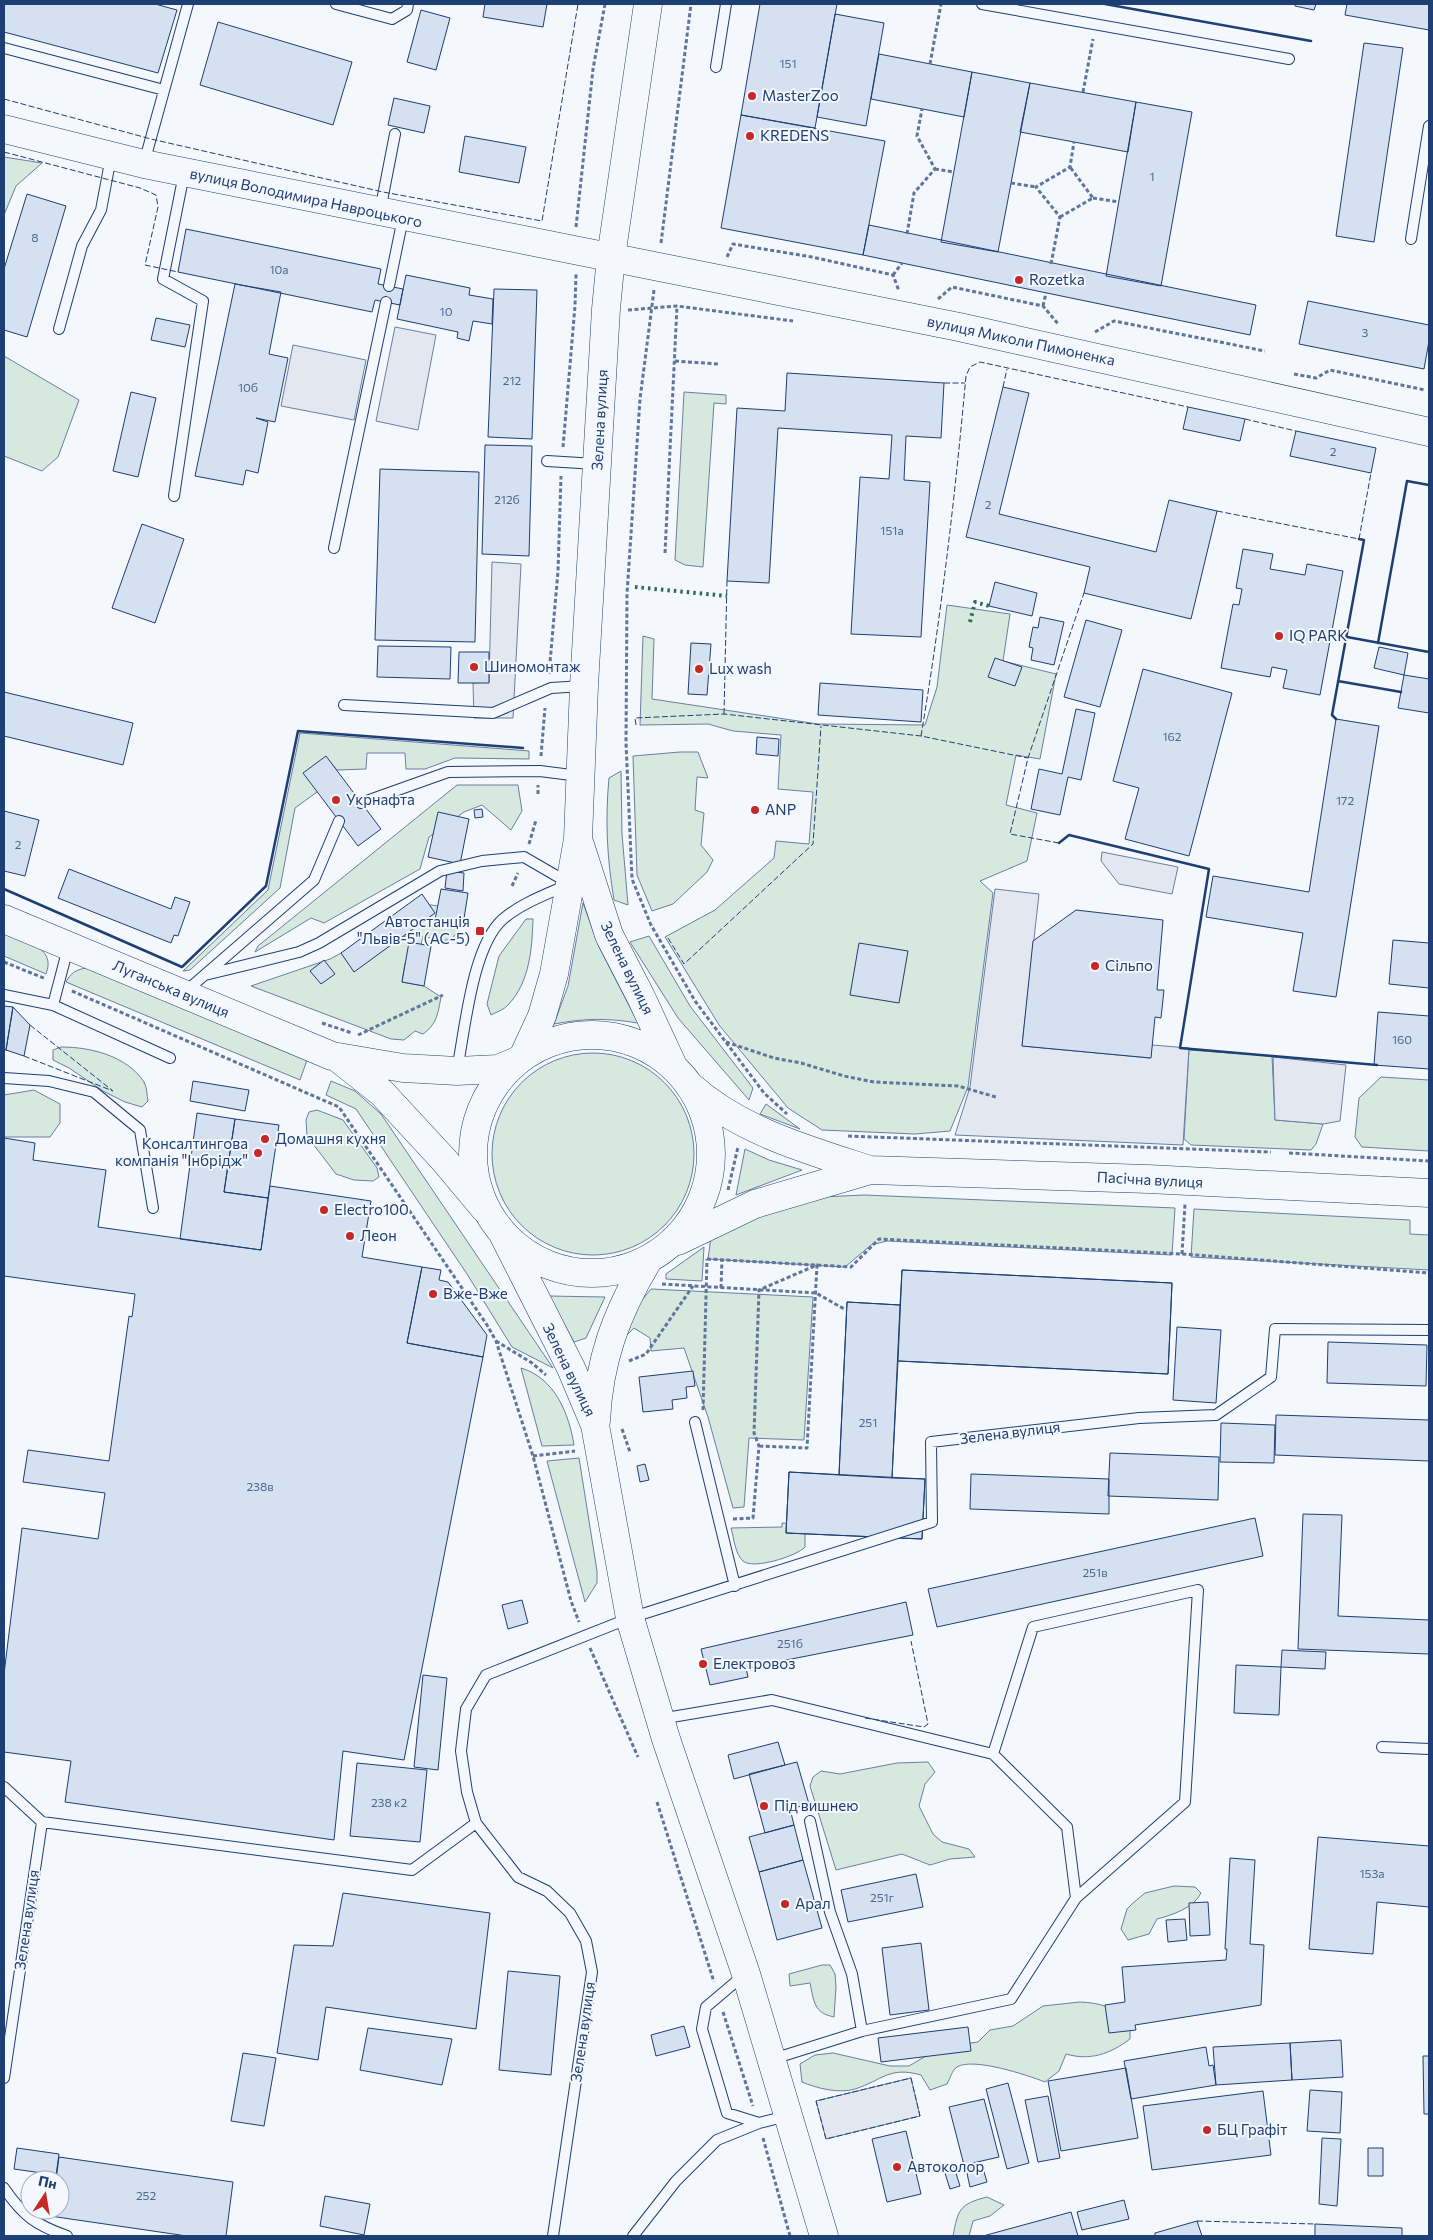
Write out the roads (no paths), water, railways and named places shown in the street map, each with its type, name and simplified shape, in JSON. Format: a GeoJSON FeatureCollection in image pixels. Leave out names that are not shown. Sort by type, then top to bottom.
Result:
{"type":"FeatureCollection","features":[{"type":"Feature","properties":{"kind":"main road","name":"Зелена вулиця"},"geometry":{"type":"LineString","coordinates":[[520,1058],[534,1037],[547,999],[578,839],[584,686],[611,257],[648,4]]}},
{"type":"Feature","properties":{"kind":"main road","name":"вулиця Володимира Навроцького"},"geometry":{"type":"LineString","coordinates":[[4,129],[144,164],[391,215],[611,257]]}},
{"type":"Feature","properties":{"kind":"main road","name":"вулиця Миколи Пимоненка"},"geometry":{"type":"LineString","coordinates":[[611,257],[959,327],[1429,432]]}},
{"type":"Feature","properties":{"kind":"main road","name":"Зелена вулиця"},"geometry":{"type":"LineString","coordinates":[[578,839],[609,935],[682,1076],[702,1109],[708,1128],[712,1148],[711,1168],[701,1207],[678,1241]]}},
{"type":"Feature","properties":{"kind":"main road","name":"Луганська вулиця"},"geometry":{"type":"LineString","coordinates":[[4,919],[338,1058],[403,1068],[457,1071],[498,1069],[556,1041],[596,1036],[641,1046],[682,1076]]}},
{"type":"Feature","properties":{"kind":"main road","name":"Луганська вулиця"},"geometry":{"type":"LineString","coordinates":[[338,1058],[388,1100],[444,1160],[485,1209],[503,1234]]}},
{"type":"Feature","properties":{"kind":"main road"},"geometry":{"type":"LineString","coordinates":[[485,1209],[474,1168],[474,1134],[486,1097],[498,1080],[520,1058]]}},
{"type":"Feature","properties":{"kind":"main road","name":"Пасічна вулиця"},"geometry":{"type":"LineString","coordinates":[[682,1076],[708,1102],[761,1131],[816,1153],[870,1170],[1148,1179],[1429,1193]]}},
{"type":"Feature","properties":{"kind":"main road","name":"Пасічна вулиця"},"geometry":{"type":"LineString","coordinates":[[678,1241],[755,1204],[870,1170]]}},
{"type":"Feature","properties":{"kind":"main road","name":"Зелена вулиця"},"geometry":{"type":"LineString","coordinates":[[503,1234],[571,1368],[597,1429]]}},
{"type":"Feature","properties":{"kind":"main road"},"geometry":{"type":"LineString","coordinates":[[503,1234],[536,1258],[568,1270],[605,1274],[632,1269],[650,1272],[678,1241]]}},
{"type":"Feature","properties":{"kind":"main road","name":"Зелена вулиця"},"geometry":{"type":"LineString","coordinates":[[650,1272],[627,1298],[606,1350],[597,1390],[597,1429],[630,1618],[660,1719],[746,1974],[824,2236]]}},
{"type":"Feature","properties":{"kind":"lane"},"geometry":{"type":"LineString","coordinates":[[144,164],[188,4]]}},
{"type":"Feature","properties":{"kind":"lane"},"geometry":{"type":"LineString","coordinates":[[336,4],[392,19],[407,10],[408,4]]}},
{"type":"Feature","properties":{"kind":"lane"},"geometry":{"type":"LineString","coordinates":[[716,67],[726,4]]}},
{"type":"Feature","properties":{"kind":"lane"},"geometry":{"type":"LineString","coordinates":[[982,4],[1289,60]]}},
{"type":"Feature","properties":{"kind":"lane"},"geometry":{"type":"LineString","coordinates":[[4,48],[164,90]]}},
{"type":"Feature","properties":{"kind":"lane"},"geometry":{"type":"LineString","coordinates":[[1411,239],[1429,126]]}},
{"type":"Feature","properties":{"kind":"lane"},"geometry":{"type":"LineString","coordinates":[[389,286],[395,134]]}},
{"type":"Feature","properties":{"kind":"lane"},"geometry":{"type":"LineString","coordinates":[[59,329],[82,246],[100,210],[111,156]]}},
{"type":"Feature","properties":{"kind":"lane"},"geometry":{"type":"LineString","coordinates":[[174,496],[203,301],[163,280],[184,172]]}},
{"type":"Feature","properties":{"kind":"lane"},"geometry":{"type":"LineString","coordinates":[[334,548],[386,302]]}},
{"type":"Feature","properties":{"kind":"lane"},"geometry":{"type":"LineString","coordinates":[[547,461],[597,464]]}},
{"type":"Feature","properties":{"kind":"lane"},"geometry":{"type":"LineString","coordinates":[[344,704],[493,712],[547,690],[584,686]]}},
{"type":"Feature","properties":{"kind":"lane"},"geometry":{"type":"LineString","coordinates":[[361,803],[448,772],[540,772],[580,776]]}},
{"type":"Feature","properties":{"kind":"lane"},"geometry":{"type":"LineString","coordinates":[[183,994],[314,880],[339,820]]}},
{"type":"Feature","properties":{"kind":"lane"},"geometry":{"type":"LineString","coordinates":[[205,975],[300,952],[319,943],[440,871],[482,861],[524,857],[570,884]]}},
{"type":"Feature","properties":{"kind":"lane"},"geometry":{"type":"LineString","coordinates":[[457,1071],[479,961],[488,937],[503,920],[529,902],[570,884]]}},
{"type":"Feature","properties":{"kind":"lane"},"geometry":{"type":"LineString","coordinates":[[53,1005],[68,947]]}},
{"type":"Feature","properties":{"kind":"lane"},"geometry":{"type":"LineString","coordinates":[[4,994],[53,1005],[170,1058]]}},
{"type":"Feature","properties":{"kind":"lane"},"geometry":{"type":"LineString","coordinates":[[4,1078],[49,1081],[94,1092],[140,1130],[153,1208]]}},
{"type":"Feature","properties":{"kind":"lane","name":"Зелена вулиця"},"geometry":{"type":"LineString","coordinates":[[553,2236],[592,1972],[586,1941],[570,1913],[547,1891],[518,1877],[476,1823],[467,1792],[461,1751],[466,1709],[476,1688],[486,1675],[630,1618],[932,1522],[931,1442],[1139,1418],[1216,1415],[1271,1377],[1275,1328],[1429,1330]]}},
{"type":"Feature","properties":{"kind":"lane"},"geometry":{"type":"LineString","coordinates":[[695,1422],[735,1586]]}},
{"type":"Feature","properties":{"kind":"lane"},"geometry":{"type":"LineString","coordinates":[[772,2060],[862,2031],[1012,1999],[1076,1898],[1185,1802],[1198,1590],[1033,1627],[993,1754]]}},
{"type":"Feature","properties":{"kind":"lane"},"geometry":{"type":"LineString","coordinates":[[660,1719],[772,1700],[993,1754],[1067,1827],[1076,1898]]}},
{"type":"Feature","properties":{"kind":"lane"},"geometry":{"type":"LineString","coordinates":[[1382,1747],[1429,1749]]}},
{"type":"Feature","properties":{"kind":"lane"},"geometry":{"type":"LineString","coordinates":[[4,1787],[42,1822],[412,1870],[476,1823]]}},
{"type":"Feature","properties":{"kind":"lane"},"geometry":{"type":"LineString","coordinates":[[810,1821],[830,1912],[852,1974],[862,2031]]}},
{"type":"Feature","properties":{"kind":"lane","name":"Зелена вулиця"},"geometry":{"type":"LineString","coordinates":[[4,2078],[42,1822]]}},
{"type":"Feature","properties":{"kind":"lane"},"geometry":{"type":"LineString","coordinates":[[746,1974],[718,1995],[706,2007],[702,2029],[727,2113],[759,2123]]}},
{"type":"Feature","properties":{"kind":"lane"},"geometry":{"type":"LineString","coordinates":[[633,2236],[676,2181],[717,2140],[759,2123],[787,2116]]}},
{"type":"Feature","properties":{"kind":"lane"},"geometry":{"type":"LineString","coordinates":[[4,2188],[18,2210],[41,2227],[67,2236]]}},
{"type":"Feature","properties":{"kind":"place","name":"MasterZoo"},"geometry":{"type":"Point","coordinates":[752,96]}},
{"type":"Feature","properties":{"kind":"place","name":"KREDENS"},"geometry":{"type":"Point","coordinates":[750,136]}},
{"type":"Feature","properties":{"kind":"place","name":"Rozetka"},"geometry":{"type":"Point","coordinates":[1019,280]}},
{"type":"Feature","properties":{"kind":"place","name":"IQ PARK"},"geometry":{"type":"Point","coordinates":[1279,636]}},
{"type":"Feature","properties":{"kind":"place","name":"Шиномонтаж"},"geometry":{"type":"Point","coordinates":[474,667]}},
{"type":"Feature","properties":{"kind":"place","name":"Lux wash"},"geometry":{"type":"Point","coordinates":[699,669]}},
{"type":"Feature","properties":{"kind":"place","name":"Укрнафта"},"geometry":{"type":"Point","coordinates":[336,800]}},
{"type":"Feature","properties":{"kind":"place","name":"ANP"},"geometry":{"type":"Point","coordinates":[755,810]}},
{"type":"Feature","properties":{"kind":"place","name":"Автостанція \"Львів-5\" (АС-5)"},"geometry":{"type":"Point","coordinates":[480,931]}},
{"type":"Feature","properties":{"kind":"place","name":"Сільпо"},"geometry":{"type":"Point","coordinates":[1095,966]}},
{"type":"Feature","properties":{"kind":"place","name":"Домашня кухня"},"geometry":{"type":"Point","coordinates":[265,1139]}},
{"type":"Feature","properties":{"kind":"place","name":"Консалтингова компанія \"Інбрідж\""},"geometry":{"type":"Point","coordinates":[258,1153]}},
{"type":"Feature","properties":{"kind":"place","name":"Electro100"},"geometry":{"type":"Point","coordinates":[324,1210]}},
{"type":"Feature","properties":{"kind":"place","name":"Леон"},"geometry":{"type":"Point","coordinates":[350,1236]}},
{"type":"Feature","properties":{"kind":"place","name":"Вже-Вже"},"geometry":{"type":"Point","coordinates":[433,1294]}},
{"type":"Feature","properties":{"kind":"place","name":"Електровоз"},"geometry":{"type":"Point","coordinates":[703,1664]}},
{"type":"Feature","properties":{"kind":"place","name":"Під вишнею"},"geometry":{"type":"Point","coordinates":[764,1806]}},
{"type":"Feature","properties":{"kind":"place","name":"Арал"},"geometry":{"type":"Point","coordinates":[785,1904]}},
{"type":"Feature","properties":{"kind":"place","name":"БЦ Графіт"},"geometry":{"type":"Point","coordinates":[1207,2130]}},
{"type":"Feature","properties":{"kind":"place","name":"Автоколор"},"geometry":{"type":"Point","coordinates":[897,2167]}}]}
